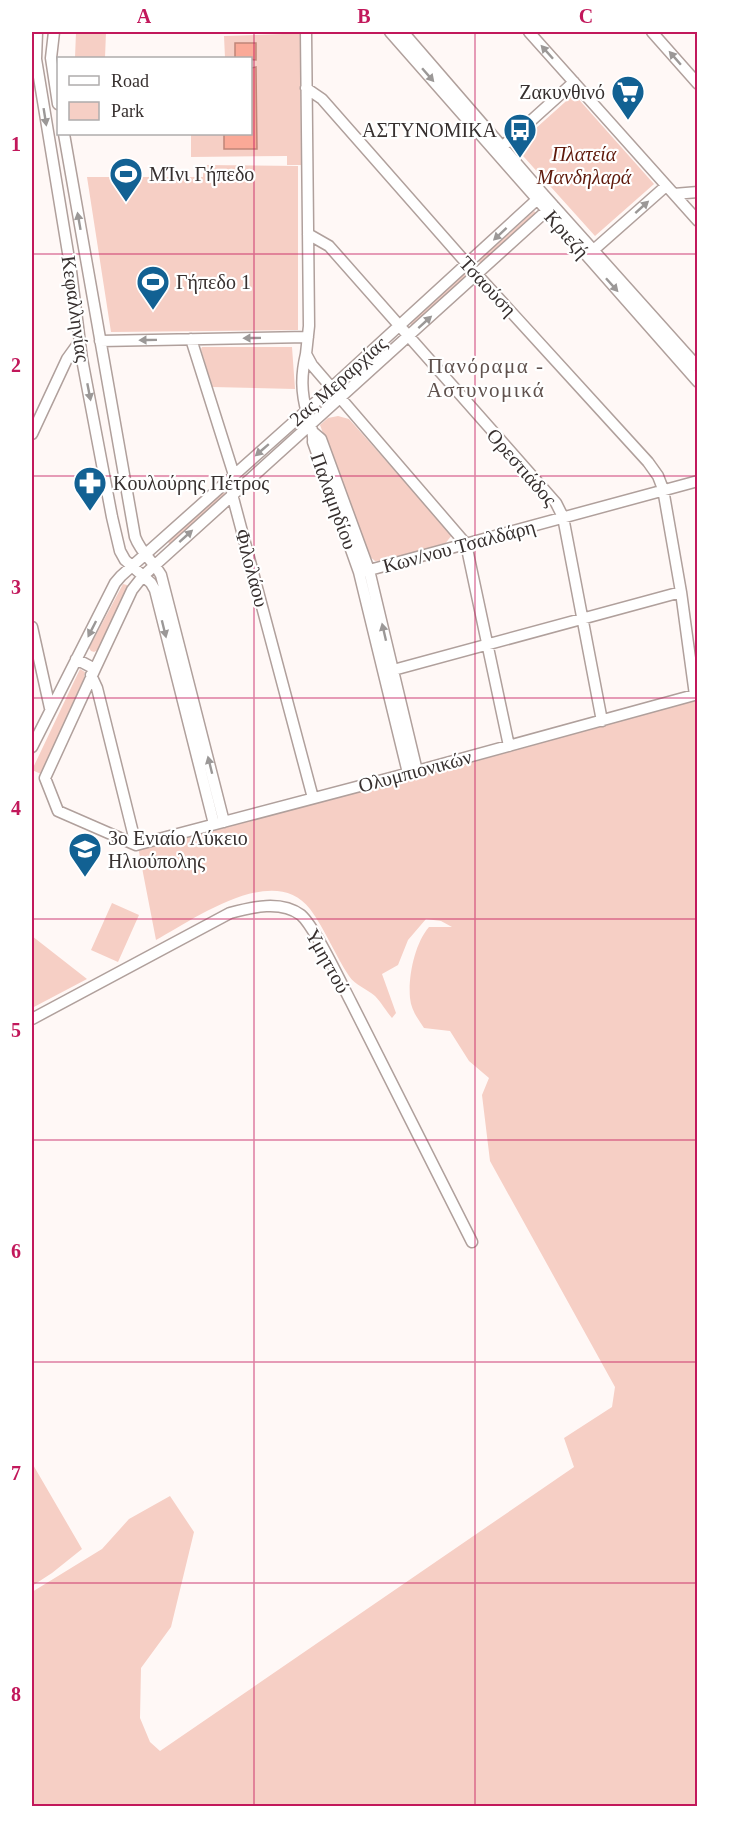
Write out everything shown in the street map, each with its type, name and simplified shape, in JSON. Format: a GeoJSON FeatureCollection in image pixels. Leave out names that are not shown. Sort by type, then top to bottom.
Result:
{"type":"FeatureCollection","features":[{"type":"Feature","properties":{"kind":"street","name":"Κεφαλληνίας"},"geometry":{"type":"LineString","coordinates":[[38,32],[34,62],[112,517],[120,551],[125,560],[151,583],[155,590],[219,823]]}},
{"type":"Feature","properties":{"kind":"street"},"geometry":{"type":"LineString","coordinates":[[54,32],[51,58],[57,97]]}},
{"type":"Feature","properties":{"kind":"street","name":"Παλαμηδίου"},"geometry":{"type":"LineString","coordinates":[[306,32],[308,337],[301,384],[313,442],[364,571],[413,772]]}},
{"type":"Feature","properties":{"kind":"street","name":"Κριεζή"},"geometry":{"type":"LineString","coordinates":[[390,32],[590,253],[698,382]]}},
{"type":"Feature","properties":{"kind":"street","name":"Κριεζή"},"geometry":{"type":"LineString","coordinates":[[403,32],[502,147],[540,197]]}},
{"type":"Feature","properties":{"kind":"street"},"geometry":{"type":"LineString","coordinates":[[529,32],[698,221]]}},
{"type":"Feature","properties":{"kind":"street"},"geometry":{"type":"LineString","coordinates":[[652,32],[698,84]]}},
{"type":"Feature","properties":{"kind":"street"},"geometry":{"type":"LineString","coordinates":[[34,62],[51,58]]}},
{"type":"Feature","properties":{"kind":"street"},"geometry":{"type":"LineString","coordinates":[[502,147],[574,82]]}},
{"type":"Feature","properties":{"kind":"street","name":"Τσαούση"},"geometry":{"type":"LineString","coordinates":[[306,88],[322,99],[648,462],[658,476],[663,489],[681,592],[696,695]]}},
{"type":"Feature","properties":{"kind":"street","name":"Κεφαλληνίας"},"geometry":{"type":"LineString","coordinates":[[64,135],[135,537],[138,547],[155,564]]}},
{"type":"Feature","properties":{"kind":"street"},"geometry":{"type":"LineString","coordinates":[[590,253],[670,190],[698,192]]}},
{"type":"Feature","properties":{"kind":"street","name":"2ας Μεραρχίας"},"geometry":{"type":"LineString","coordinates":[[32,747],[115,583],[131,565],[306,411],[540,197]]}},
{"type":"Feature","properties":{"kind":"street","name":"2ας Μεραρχίας"},"geometry":{"type":"LineString","coordinates":[[133,845],[58,810],[45,778],[132,590],[155,564],[232,494],[312,429],[340,399],[550,208]]}},
{"type":"Feature","properties":{"kind":"street","name":"Ορεστιάδος"},"geometry":{"type":"LineString","coordinates":[[308,234],[329,246],[398,327],[556,503],[563,517]]}},
{"type":"Feature","properties":{"kind":"street","name":"Κριεζή"},"geometry":{"type":"LineString","coordinates":[[590,253],[698,367]]}},
{"type":"Feature","properties":{"kind":"street"},"geometry":{"type":"LineString","coordinates":[[100,341],[308,337]]}},
{"type":"Feature","properties":{"kind":"street","name":"Φιλολάου"},"geometry":{"type":"LineString","coordinates":[[191,339],[234,475],[232,494],[313,798]]}},
{"type":"Feature","properties":{"kind":"street"},"geometry":{"type":"LineString","coordinates":[[32,434],[67,359],[80,340]]}},
{"type":"Feature","properties":{"kind":"street"},"geometry":{"type":"LineString","coordinates":[[306,354],[312,365],[340,399],[466,544],[509,746]]}},
{"type":"Feature","properties":{"kind":"street","name":"Κων/νου Τσαλδάρη"},"geometry":{"type":"LineString","coordinates":[[364,571],[698,481]]}},
{"type":"Feature","properties":{"kind":"street"},"geometry":{"type":"LineString","coordinates":[[563,517],[602,722]]}},
{"type":"Feature","properties":{"kind":"street"},"geometry":{"type":"LineString","coordinates":[[155,564],[163,582],[219,823]]}},
{"type":"Feature","properties":{"kind":"street"},"geometry":{"type":"LineString","coordinates":[[388,672],[681,592]]}},
{"type":"Feature","properties":{"kind":"street"},"geometry":{"type":"LineString","coordinates":[[32,627],[50,708]]}},
{"type":"Feature","properties":{"kind":"street"},"geometry":{"type":"LineString","coordinates":[[76,659],[93,672],[133,845]]}},
{"type":"Feature","properties":{"kind":"street","name":"Ολυμπιονικών"},"geometry":{"type":"LineString","coordinates":[[133,845],[602,722],[696,695]]}},
{"type":"Feature","properties":{"kind":"street","name":"Υμηττού"},"geometry":{"type":"LineString","coordinates":[[32,1019],[230,913],[251,907],[270,906],[290,909],[301,915],[308,924],[340,981],[472,1242]]}},
{"type":"Feature","properties":{"kind":"green space"},"geometry":{"type":"Polygon","coordinates":[[[76,32],[106,32],[105,57],[75,57],[76,32]]]}},
{"type":"Feature","properties":{"kind":"green space"},"geometry":{"type":"Polygon","coordinates":[[[284,32],[300,32],[301,165],[287,165],[287,156],[191,157],[191,135],[252,135],[252,57],[225,57],[224,36],[283,34],[284,32]]]}},
{"type":"Feature","properties":{"kind":"green space","name":"Πλατεία Μανδηλαρά"},"geometry":{"type":"Polygon","coordinates":[[[574,94],[654,184],[595,236],[515,147],[574,94]]]}},
{"type":"Feature","properties":{"kind":"green space"},"geometry":{"type":"Polygon","coordinates":[[[203,165],[298,166],[298,330],[111,332],[87,177],[203,177],[203,165]]]}},
{"type":"Feature","properties":{"kind":"green space"},"geometry":{"type":"Polygon","coordinates":[[[534,211],[537,214],[482,264],[480,263],[479,261],[534,211]]]}},
{"type":"Feature","properties":{"kind":"green space"},"geometry":{"type":"Polygon","coordinates":[[[465,273],[468,277],[413,326],[411,325],[410,323],[465,273]]]}},
{"type":"Feature","properties":{"kind":"green space"},"geometry":{"type":"Polygon","coordinates":[[[202,347],[292,347],[295,389],[212,387],[202,347]]]}},
{"type":"Feature","properties":{"kind":"green space"},"geometry":{"type":"Polygon","coordinates":[[[338,416],[349,419],[452,535],[444,545],[390,560],[375,561],[368,555],[320,425],[328,418],[338,416]]]}},
{"type":"Feature","properties":{"kind":"green space"},"geometry":{"type":"Polygon","coordinates":[[[223,491],[226,495],[169,544],[168,541],[223,491]]]}},
{"type":"Feature","properties":{"kind":"green space"},"geometry":{"type":"Polygon","coordinates":[[[123,584],[127,585],[128,589],[98,650],[91,651],[89,648],[123,584]]]}},
{"type":"Feature","properties":{"kind":"green space"},"geometry":{"type":"Polygon","coordinates":[[[80,669],[85,672],[84,678],[41,774],[32,770],[80,669]]]}},
{"type":"Feature","properties":{"kind":"green space"},"geometry":{"type":"Polygon","coordinates":[[[697,699],[697,1806],[32,1806],[32,1592],[102,1549],[129,1519],[170,1496],[194,1532],[171,1627],[141,1668],[140,1718],[150,1742],[160,1751],[574,1467],[564,1438],[612,1407],[615,1387],[490,1161],[482,1095],[489,1078],[469,1061],[450,1031],[424,1028],[412,1006],[410,980],[413,960],[424,934],[429,927],[452,927],[441,921],[426,919],[408,940],[398,965],[382,974],[396,1013],[392,1018],[375,996],[352,979],[310,909],[295,896],[276,891],[255,892],[211,909],[156,940],[138,847],[697,699]]]}},
{"type":"Feature","properties":{"kind":"green space"},"geometry":{"type":"Polygon","coordinates":[[[112,903],[139,915],[118,962],[91,950],[112,903]]]}},
{"type":"Feature","properties":{"kind":"green space"},"geometry":{"type":"Polygon","coordinates":[[[32,936],[87,979],[32,1008],[32,936]]]}},
{"type":"Feature","properties":{"kind":"green space"},"geometry":{"type":"Polygon","coordinates":[[[32,1463],[82,1549],[32,1586],[32,1463]]]}},
{"type":"Feature","properties":{"kind":"shaded area"},"geometry":{"type":"Polygon","coordinates":[[[235,43],[256,43],[256,60],[252,60],[252,57],[235,57],[235,43]]]}},
{"type":"Feature","properties":{"kind":"shaded area"},"geometry":{"type":"Polygon","coordinates":[[[256,67],[257,149],[224,149],[224,135],[252,135],[252,68],[256,67]]]}},
{"type":"Feature","properties":{"kind":"place","name":"Ζακυνθινό"},"geometry":{"type":"Point","coordinates":[628,121]}},
{"type":"Feature","properties":{"kind":"place","name":"ΑΣΤΥΝΟΜΙΚΑ"},"geometry":{"type":"Point","coordinates":[520,159]}},
{"type":"Feature","properties":{"kind":"place","name":"ΜΊνι Γήπεδο"},"geometry":{"type":"Point","coordinates":[126,203]}},
{"type":"Feature","properties":{"kind":"place","name":"Γήπεδο 1"},"geometry":{"type":"Point","coordinates":[153,311]}},
{"type":"Feature","properties":{"kind":"place","name":"Κουλούρης Πέτρος"},"geometry":{"type":"Point","coordinates":[90,512]}},
{"type":"Feature","properties":{"kind":"place","name":"3ο Ενιαίο Λύκειο Ηλιούπολης"},"geometry":{"type":"Point","coordinates":[85,878]}},
{"type":"Feature","properties":{"kind":"district","name":"Πανόραμα - Αστυνομικά"},"geometry":{"type":"Point","coordinates":[486,378]}}]}
